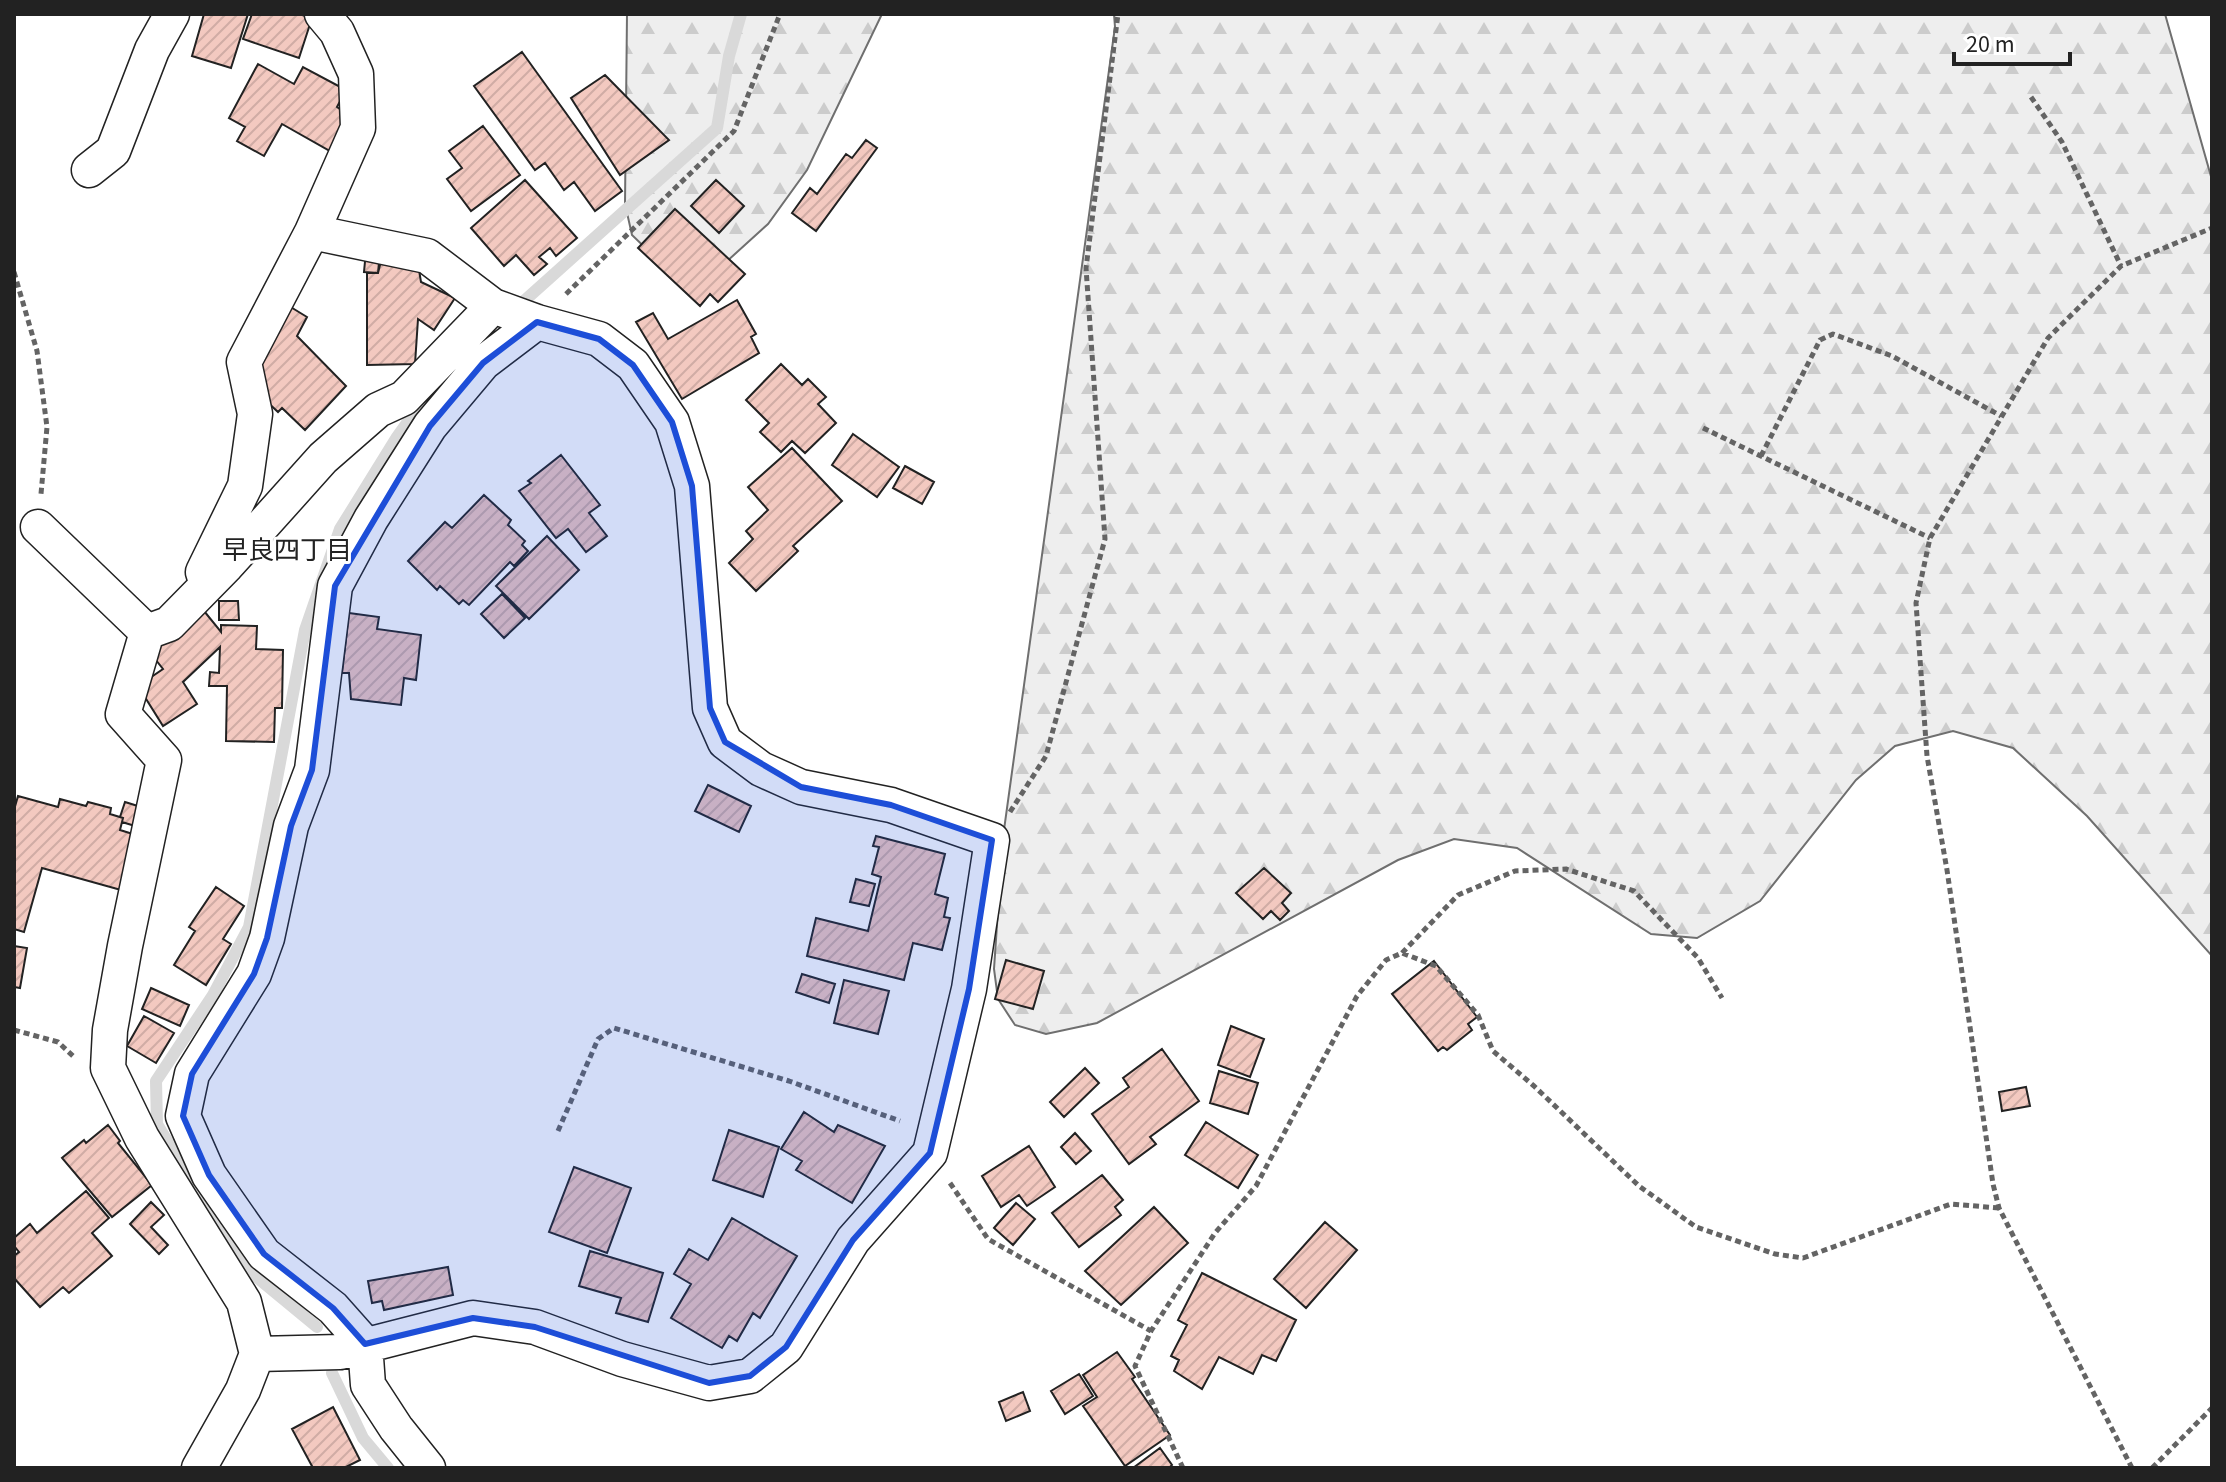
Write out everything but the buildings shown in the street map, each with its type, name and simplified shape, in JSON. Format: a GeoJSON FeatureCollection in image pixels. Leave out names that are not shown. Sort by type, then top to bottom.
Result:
{"type":"FeatureCollection","features":[{"type":"Feature","properties":{"kind":"street"},"geometry":{"type":"LineString","coordinates":[[89,170],[113,151],[152,50],[172,14]]}},
{"type":"Feature","properties":{"kind":"street"},"geometry":{"type":"LineString","coordinates":[[207,585],[203,572],[245,486],[255,414],[244,362],[312,232],[358,128],[356,74],[337,32],[322,14]]}},
{"type":"Feature","properties":{"kind":"street"},"geometry":{"type":"LineString","coordinates":[[257,1354],[340,1352],[473,1318],[535,1327],[622,1359],[709,1383],[750,1376],[786,1347],[853,1240],[930,1153],[969,989],[992,840],[891,805],[801,787],[761,769],[725,742],[710,708],[692,486],[672,422],[633,365],[599,339],[493,306],[427,256],[312,232]]}},
{"type":"Feature","properties":{"kind":"street"},"geometry":{"type":"LineString","coordinates":[[147,632],[169,624],[323,458],[378,410],[404,398],[493,306]]}},
{"type":"Feature","properties":{"kind":"street"},"geometry":{"type":"LineString","coordinates":[[428,1468],[396,1428],[368,1385],[365,1344],[333,1308],[264,1254],[209,1175],[183,1116],[192,1074],[254,974],[267,938],[291,826],[312,770],[335,586],[371,519],[430,426],[483,363],[537,322]]}},
{"type":"Feature","properties":{"kind":"street"},"geometry":{"type":"LineString","coordinates":[[38,527],[147,632]]}},
{"type":"Feature","properties":{"kind":"street"},"geometry":{"type":"LineString","coordinates":[[147,632],[123,714],[164,760],[125,946],[110,1030],[108,1068],[142,1138],[244,1302],[257,1354],[243,1390],[199,1468]]}},
{"type":"Feature","properties":{"kind":"path"},"geometry":{"type":"LineString","coordinates":[[537,322],[734,131],[780,14]]}},
{"type":"Feature","properties":{"kind":"path"},"geometry":{"type":"LineString","coordinates":[[992,840],[1046,756],[1105,539],[1086,268],[1118,14]]}},
{"type":"Feature","properties":{"kind":"path"},"geometry":{"type":"LineString","coordinates":[[2031,97],[2062,142],[2121,266]]}},
{"type":"Feature","properties":{"kind":"path"},"geometry":{"type":"LineString","coordinates":[[2132,1468],[1999,1208],[1993,1184],[1927,756],[1916,603],[1930,538],[2048,338],[2121,266],[2212,228]]}},
{"type":"Feature","properties":{"kind":"path"},"geometry":{"type":"LineString","coordinates":[[14,272],[37,351],[47,427],[38,527]]}},
{"type":"Feature","properties":{"kind":"path"},"geometry":{"type":"LineString","coordinates":[[1761,456],[1820,340],[1833,334],[1892,356],[2001,416]]}},
{"type":"Feature","properties":{"kind":"path"},"geometry":{"type":"LineString","coordinates":[[1703,428],[1930,538]]}},
{"type":"Feature","properties":{"kind":"path"},"geometry":{"type":"LineString","coordinates":[[1183,1468],[1135,1366],[1151,1331],[1215,1233],[1256,1186],[1357,996],[1386,960],[1402,953],[1458,895],[1515,871],[1566,869],[1634,891],[1698,958],[1722,998]]}},
{"type":"Feature","properties":{"kind":"path"},"geometry":{"type":"LineString","coordinates":[[1402,953],[1436,966],[1478,1015],[1493,1051],[1639,1186],[1696,1227],[1775,1254],[1803,1258],[1951,1204],[1999,1208]]}},
{"type":"Feature","properties":{"kind":"path"},"geometry":{"type":"LineString","coordinates":[[558,1131],[598,1039],[614,1028],[789,1081],[913,1126],[988,1239],[1151,1331]]}},
{"type":"Feature","properties":{"kind":"path"},"geometry":{"type":"LineString","coordinates":[[14,1030],[58,1042],[74,1057],[109,1057]]}},
{"type":"Feature","properties":{"kind":"path"},"geometry":{"type":"LineString","coordinates":[[2152,1468],[2212,1408]]}},
{"type":"Feature","properties":{"kind":"highlighted area"},"geometry":{"type":"Polygon","coordinates":[[[537,322],[599,339],[633,365],[672,422],[692,486],[710,708],[725,742],[801,787],[891,805],[992,840],[969,989],[930,1153],[853,1240],[786,1347],[750,1376],[709,1383],[535,1327],[473,1318],[365,1344],[333,1308],[264,1254],[209,1175],[183,1116],[192,1074],[254,974],[267,938],[291,826],[312,770],[335,586],[430,426],[483,363],[537,322]]]}},
{"type":"Feature","properties":{"kind":"green space"},"geometry":{"type":"Polygon","coordinates":[[[627,14],[882,14],[807,170],[768,224],[725,263],[659,261],[632,235],[625,204],[627,14]]]}},
{"type":"Feature","properties":{"kind":"green space"},"geometry":{"type":"Polygon","coordinates":[[[1114,14],[2165,14],[2212,180],[2212,956],[2087,816],[2013,748],[1953,731],[1895,746],[1856,780],[1760,901],[1697,938],[1651,934],[1517,848],[1454,839],[1398,860],[1097,1023],[1046,1034],[1015,1025],[998,999],[994,969],[1003,837],[1115,27],[1114,14]]]}},
{"type":"Feature","properties":{"kind":"waterway"},"geometry":{"type":"LineString","coordinates":[[514,310],[717,128],[729,56],[741,14]]}},
{"type":"Feature","properties":{"kind":"waterway"},"geometry":{"type":"LineString","coordinates":[[317,1327],[242,1265],[157,1124],[156,1081],[213,995],[249,927],[305,630],[340,529],[427,395]]}},
{"type":"Feature","properties":{"kind":"waterway"},"geometry":{"type":"LineString","coordinates":[[332,1373],[363,1438],[388,1468]]}},
{"type":"Feature","properties":{"kind":"district","name":"早良四丁目"},"geometry":{"type":"Point","coordinates":[287,550]}}]}
